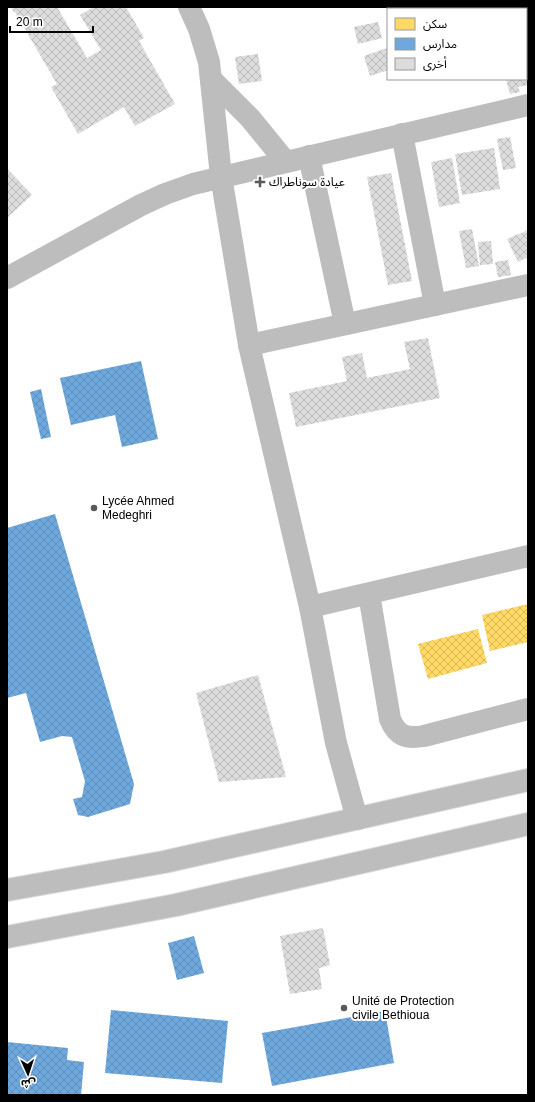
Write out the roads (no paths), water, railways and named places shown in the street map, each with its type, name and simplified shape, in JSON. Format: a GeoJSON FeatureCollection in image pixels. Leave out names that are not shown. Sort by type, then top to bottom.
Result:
{"type":"FeatureCollection","features":[{"type":"Feature","properties":{"kind":"street"},"geometry":{"type":"LineString","coordinates":[[189,7],[205,45],[211,79],[221,176],[249,345],[310,607],[336,743],[357,819]]}},
{"type":"Feature","properties":{"kind":"street"},"geometry":{"type":"LineString","coordinates":[[211,79],[250,118],[285,161]]}},
{"type":"Feature","properties":{"kind":"street"},"geometry":{"type":"LineString","coordinates":[[7,278],[141,205],[172,191],[221,176],[528,105]]}},
{"type":"Feature","properties":{"kind":"street"},"geometry":{"type":"LineString","coordinates":[[402,134],[435,305]]}},
{"type":"Feature","properties":{"kind":"street"},"geometry":{"type":"LineString","coordinates":[[309,156],[345,324]]}},
{"type":"Feature","properties":{"kind":"street"},"geometry":{"type":"LineString","coordinates":[[249,345],[528,285]]}},
{"type":"Feature","properties":{"kind":"street"},"geometry":{"type":"LineString","coordinates":[[310,607],[528,556]]}},
{"type":"Feature","properties":{"kind":"street"},"geometry":{"type":"LineString","coordinates":[[369,594],[390,719],[399,733],[407,737],[424,736],[528,709]]}},
{"type":"Feature","properties":{"kind":"street"},"geometry":{"type":"LineString","coordinates":[[7,890],[164,862],[528,780]]}},
{"type":"Feature","properties":{"kind":"street"},"geometry":{"type":"LineString","coordinates":[[7,937],[176,906],[528,824]]}},
{"type":"Feature","properties":{"kind":"place","name":"عيادة سوناطراك"},"geometry":{"type":"Point","coordinates":[260,182]}},
{"type":"Feature","properties":{"kind":"place","name":"Lycée Ahmed Medeghri"},"geometry":{"type":"Point","coordinates":[94,508]}},
{"type":"Feature","properties":{"kind":"place","name":"Unité de Protection civile Bethioua"},"geometry":{"type":"Point","coordinates":[344,1008]}}]}
